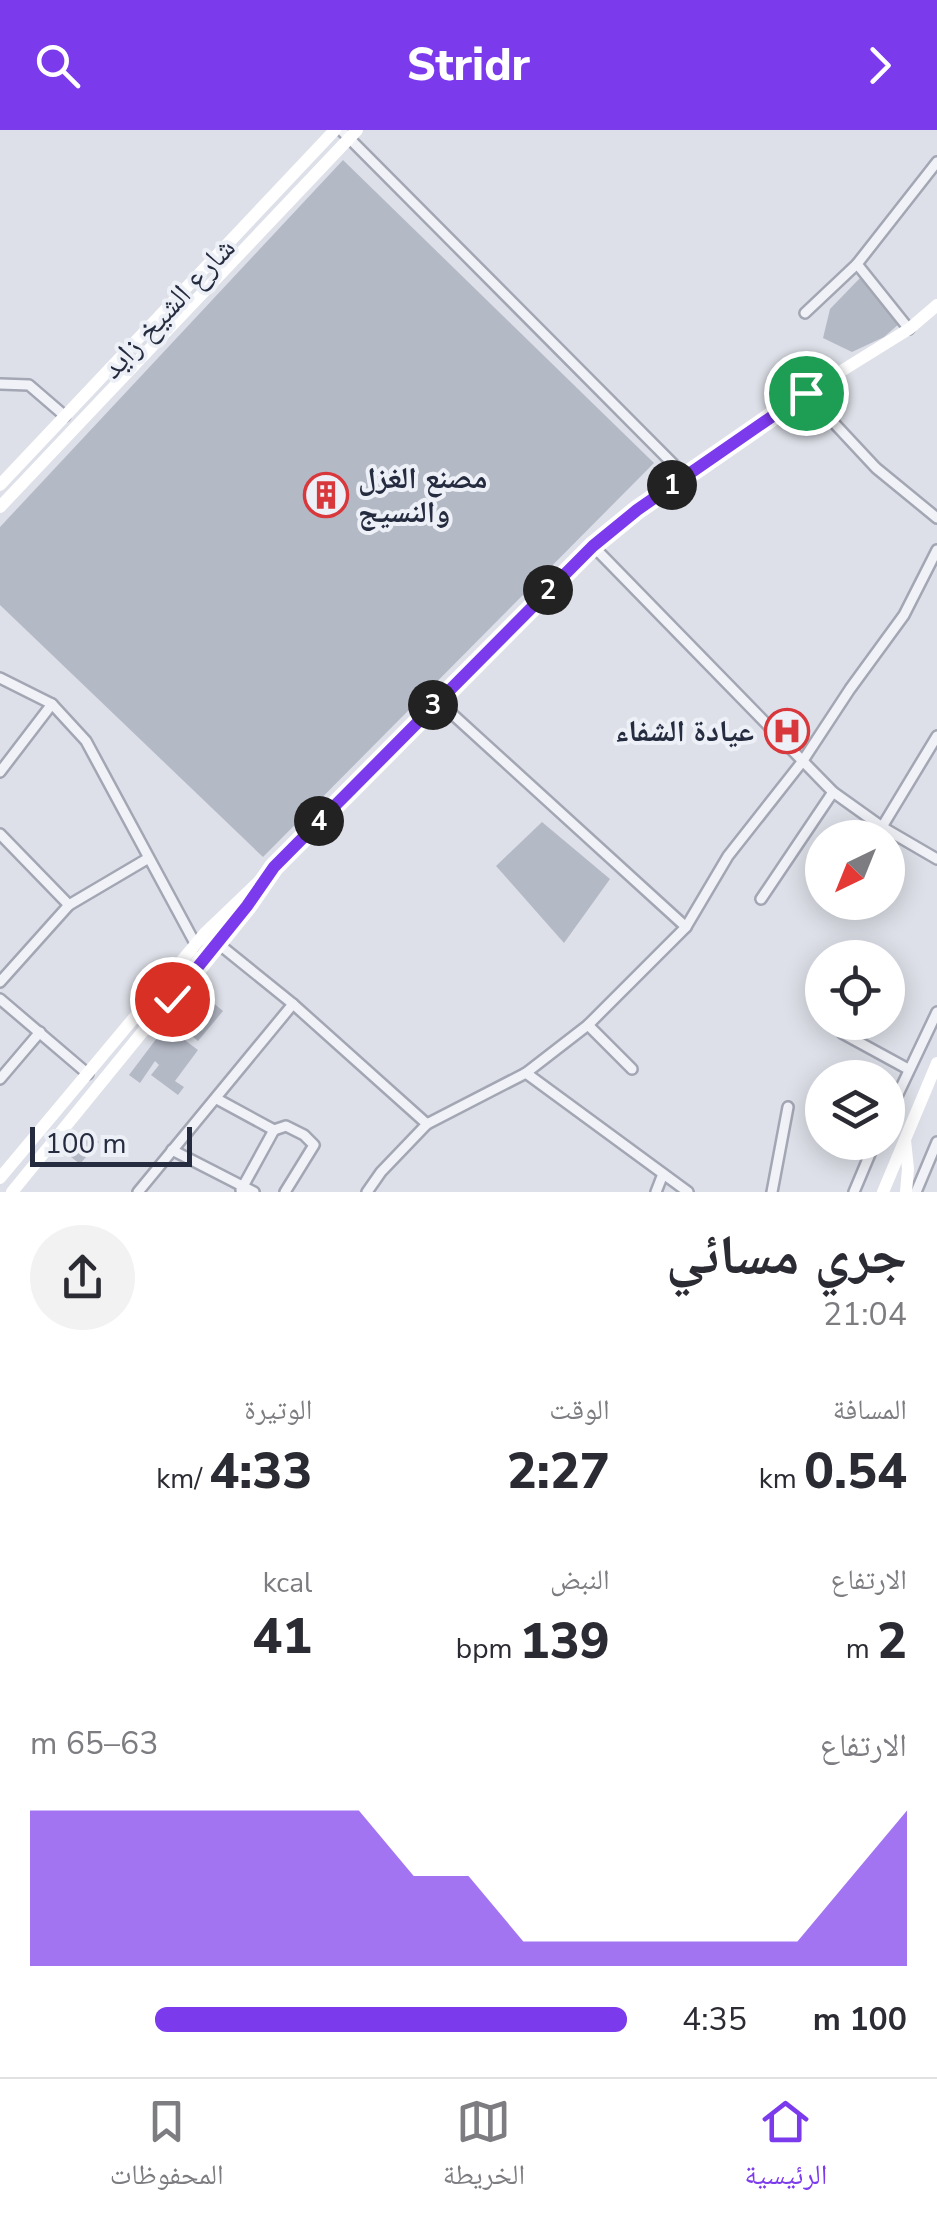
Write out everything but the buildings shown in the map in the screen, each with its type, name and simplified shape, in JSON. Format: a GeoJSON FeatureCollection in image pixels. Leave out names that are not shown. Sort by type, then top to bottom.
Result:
{"type":"FeatureCollection","features":[{"type":"Feature","properties":{"kind":"street","name":"شارع الشيخ زايد"},"geometry":{"type":"LineString","coordinates":[[0,485],[346,132]]}},
{"type":"Feature","properties":{"kind":"street"},"geometry":{"type":"LineString","coordinates":[[0,508],[346,132],[685,476]]}},
{"type":"Feature","properties":{"kind":"street"},"geometry":{"type":"LineString","coordinates":[[805,313],[857,264],[937,162]]}},
{"type":"Feature","properties":{"kind":"street"},"geometry":{"type":"LineString","coordinates":[[857,264],[909,329]]}},
{"type":"Feature","properties":{"kind":"street"},"geometry":{"type":"LineString","coordinates":[[0,1178],[200,939],[593,546],[685,476],[806,393],[909,329],[937,304]]}},
{"type":"Feature","properties":{"kind":"street"},"geometry":{"type":"LineString","coordinates":[[0,384],[29,385],[65,416]]}},
{"type":"Feature","properties":{"kind":"street"},"geometry":{"type":"LineString","coordinates":[[806,393],[876,468],[937,518]]}},
{"type":"Feature","properties":{"kind":"street"},"geometry":{"type":"LineString","coordinates":[[593,546],[802,762],[833,792],[872,820]]}},
{"type":"Feature","properties":{"kind":"street"},"geometry":{"type":"LineString","coordinates":[[367,1192],[380,1172],[427,1124],[526,1073],[588,1024],[686,927],[728,856],[802,762],[904,615],[937,550]]}},
{"type":"Feature","properties":{"kind":"street"},"geometry":{"type":"LineString","coordinates":[[0,678],[52,704],[86,740],[147,859],[200,939],[216,943],[294,1004],[427,1124]]}},
{"type":"Feature","properties":{"kind":"street"},"geometry":{"type":"LineString","coordinates":[[438,701],[686,927]]}},
{"type":"Feature","properties":{"kind":"street"},"geometry":{"type":"LineString","coordinates":[[0,772],[52,704]]}},
{"type":"Feature","properties":{"kind":"street"},"geometry":{"type":"LineString","coordinates":[[886,820],[937,736]]}},
{"type":"Feature","properties":{"kind":"street"},"geometry":{"type":"LineString","coordinates":[[761,899],[833,792]]}},
{"type":"Feature","properties":{"kind":"street"},"geometry":{"type":"LineString","coordinates":[[0,834],[70,905]]}},
{"type":"Feature","properties":{"kind":"street"},"geometry":{"type":"LineString","coordinates":[[905,840],[937,859]]}},
{"type":"Feature","properties":{"kind":"street"},"geometry":{"type":"LineString","coordinates":[[0,982],[70,905],[147,859]]}},
{"type":"Feature","properties":{"kind":"street"},"geometry":{"type":"LineString","coordinates":[[12,1192],[274,867]]}},
{"type":"Feature","properties":{"kind":"street"},"geometry":{"type":"LineString","coordinates":[[0,999],[88,1074]]}},
{"type":"Feature","properties":{"kind":"street"},"geometry":{"type":"LineString","coordinates":[[138,1192],[294,1004]]}},
{"type":"Feature","properties":{"kind":"street"},"geometry":{"type":"LineString","coordinates":[[905,1075],[937,1012]]}},
{"type":"Feature","properties":{"kind":"street"},"geometry":{"type":"LineString","coordinates":[[588,1024],[632,1069]]}},
{"type":"Feature","properties":{"kind":"street"},"geometry":{"type":"LineString","coordinates":[[0,1079],[40,1032]]}},
{"type":"Feature","properties":{"kind":"street"},"geometry":{"type":"LineString","coordinates":[[855,1040],[908,1068]]}},
{"type":"Feature","properties":{"kind":"street"},"geometry":{"type":"LineString","coordinates":[[905,1136],[931,1091],[937,1064]]}},
{"type":"Feature","properties":{"kind":"street"},"geometry":{"type":"LineString","coordinates":[[526,1073],[688,1192]]}},
{"type":"Feature","properties":{"kind":"street"},"geometry":{"type":"LineString","coordinates":[[216,1099],[274,1130]]}},
{"type":"Feature","properties":{"kind":"street"},"geometry":{"type":"LineString","coordinates":[[772,1192],[788,1107]]}},
{"type":"Feature","properties":{"kind":"street"},"geometry":{"type":"LineString","coordinates":[[241,1190],[274,1130],[286,1126],[314,1145],[285,1192]]}},
{"type":"Feature","properties":{"kind":"street"},"geometry":{"type":"LineString","coordinates":[[916,1192],[937,1142]]}},
{"type":"Feature","properties":{"kind":"street"},"geometry":{"type":"LineString","coordinates":[[905,1146],[906,1192]]}},
{"type":"Feature","properties":{"kind":"street"},"geometry":{"type":"LineString","coordinates":[[172,1150],[241,1190],[254,1192]]}},
{"type":"Feature","properties":{"kind":"street"},"geometry":{"type":"LineString","coordinates":[[854,1192],[868,1160]]}},
{"type":"Feature","properties":{"kind":"street"},"geometry":{"type":"LineString","coordinates":[[883,1192],[895,1160]]}},
{"type":"Feature","properties":{"kind":"street"},"geometry":{"type":"LineString","coordinates":[[656,1192],[663,1174]]}},
{"type":"Feature","properties":{"kind":"place","name":"مصنع الغزل والنسيج"},"geometry":{"type":"Point","coordinates":[326,495]}},
{"type":"Feature","properties":{"kind":"place","name":"عيادة الشفاء"},"geometry":{"type":"Point","coordinates":[787,731]}},
{"type":"Feature","properties":{"kind":"route"},"geometry":{"type":"LineString","coordinates":[[172,999],[274,867],[593,546],[637,510],[806,393]]}}]}
